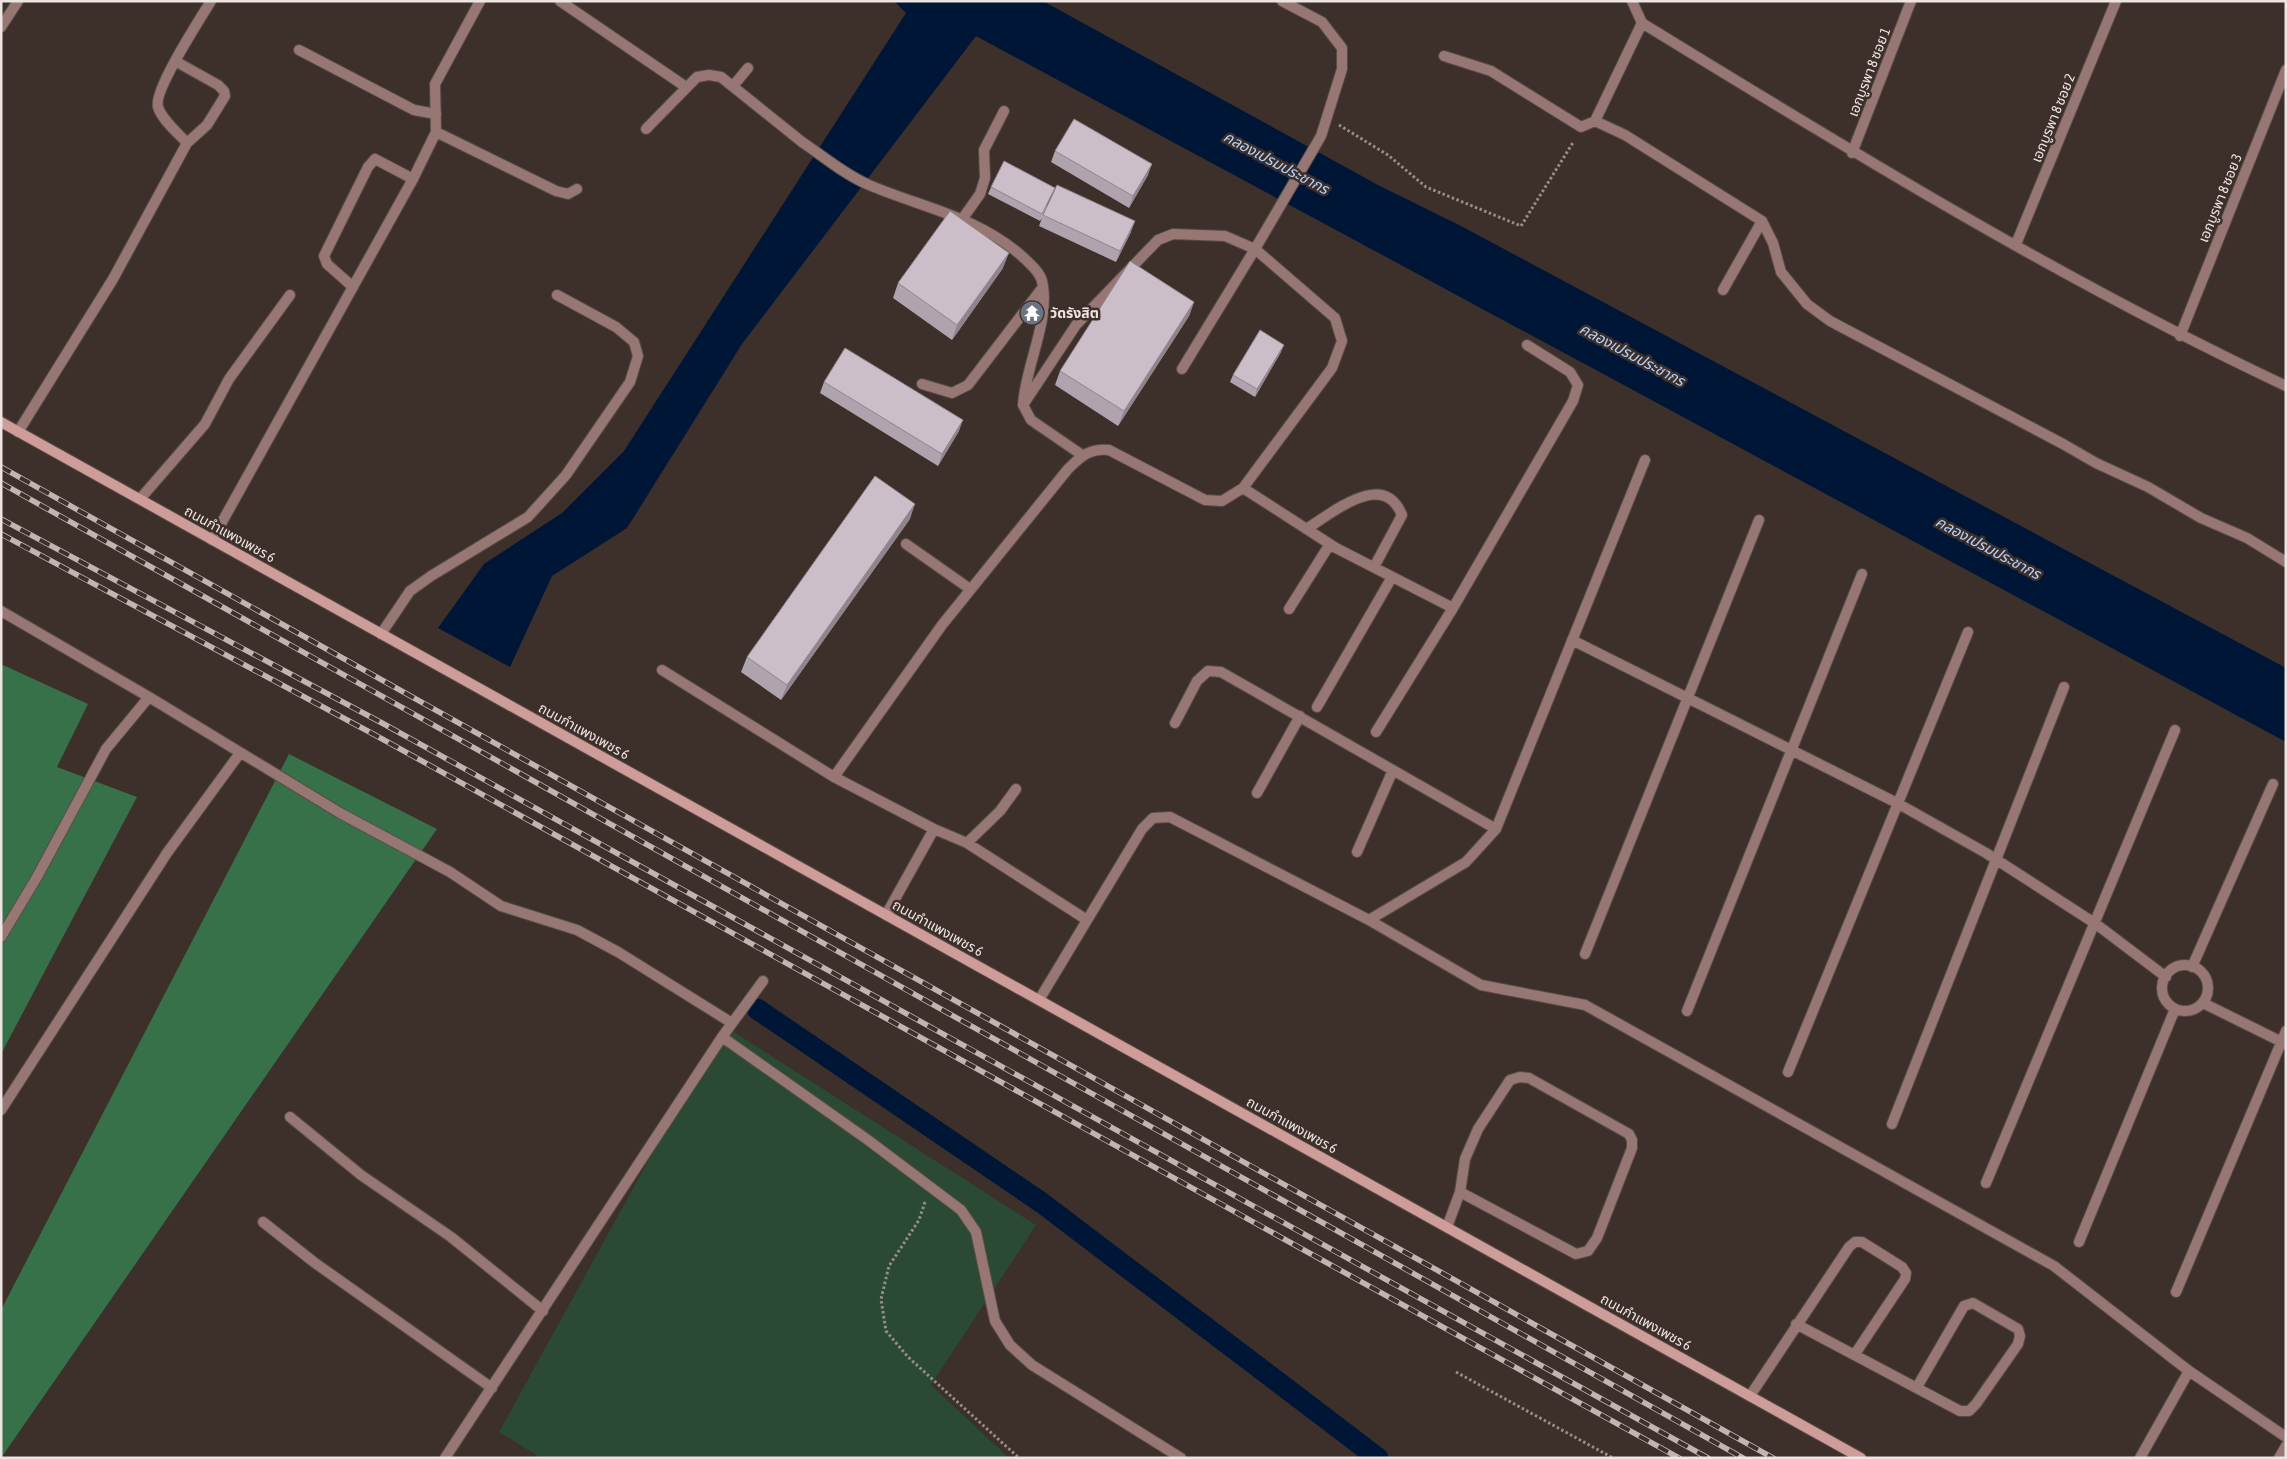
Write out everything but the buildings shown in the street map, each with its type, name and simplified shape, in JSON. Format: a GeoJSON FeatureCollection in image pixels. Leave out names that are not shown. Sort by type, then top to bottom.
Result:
{"type":"FeatureCollection","features":[{"type":"Feature","properties":{"kind":"main road","name":"ถนนกำแพงเพชร 6"},"geometry":{"type":"LineString","coordinates":[[1,422],[1862,1458]]}},
{"type":"Feature","properties":{"kind":"street"},"geometry":{"type":"LineString","coordinates":[[1,27],[18,1]]}},
{"type":"Feature","properties":{"kind":"street"},"geometry":{"type":"LineString","coordinates":[[187,143],[158,108],[157,97],[175,61],[211,1]]}},
{"type":"Feature","properties":{"kind":"street"},"geometry":{"type":"LineString","coordinates":[[212,540],[413,179],[436,132],[435,84],[480,1]]}},
{"type":"Feature","properties":{"kind":"street"},"geometry":{"type":"LineString","coordinates":[[560,1],[686,87]]}},
{"type":"Feature","properties":{"kind":"street"},"geometry":{"type":"LineString","coordinates":[[1182,369],[1270,226],[1321,136],[1342,69],[1342,48],[1322,22],[1282,1]]}},
{"type":"Feature","properties":{"kind":"street"},"geometry":{"type":"LineString","coordinates":[[1632,1],[1642,23],[1852,152],[2180,336],[2286,386]]}},
{"type":"Feature","properties":{"kind":"street","name":"เอกบูรพา 8 ซอย 1"},"geometry":{"type":"LineString","coordinates":[[1852,152],[1911,1]]}},
{"type":"Feature","properties":{"kind":"street","name":"เอกบูรพา 8 ซอย 2"},"geometry":{"type":"LineString","coordinates":[[2016,244],[2116,1]]}},
{"type":"Feature","properties":{"kind":"street"},"geometry":{"type":"LineString","coordinates":[[1444,56],[1492,72],[1581,127],[1595,121],[1642,23]]}},
{"type":"Feature","properties":{"kind":"street"},"geometry":{"type":"LineString","coordinates":[[299,50],[414,110],[436,114]]}},
{"type":"Feature","properties":{"kind":"street"},"geometry":{"type":"LineString","coordinates":[[18,432],[113,279],[187,143],[207,126],[225,96],[224,91],[218,86],[175,61]]}},
{"type":"Feature","properties":{"kind":"street"},"geometry":{"type":"LineString","coordinates":[[733,86],[748,68]]}},
{"type":"Feature","properties":{"kind":"street","name":"เอกบูรพา 8 ซอย 3"},"geometry":{"type":"LineString","coordinates":[[2180,336],[2286,70]]}},
{"type":"Feature","properties":{"kind":"street"},"geometry":{"type":"LineString","coordinates":[[646,130],[697,77],[709,75],[721,77],[802,142],[867,184],[963,218],[1012,246],[1038,271],[1044,286],[1041,325],[1023,405],[1031,420],[1082,455]]}},
{"type":"Feature","properties":{"kind":"street"},"geometry":{"type":"LineString","coordinates":[[963,218],[980,194],[984,178],[984,150],[1004,111]]}},
{"type":"Feature","properties":{"kind":"street"},"geometry":{"type":"LineString","coordinates":[[1595,121],[1625,135],[1762,221],[1773,243],[1781,272],[1807,304],[1830,321],[2096,463],[2148,487],[2201,518],[2247,538],[2286,562]]}},
{"type":"Feature","properties":{"kind":"street"},"geometry":{"type":"LineString","coordinates":[[436,132],[556,191],[568,194],[577,189]]}},
{"type":"Feature","properties":{"kind":"street"},"geometry":{"type":"LineString","coordinates":[[352,287],[327,264],[324,256],[368,167],[376,160],[413,179]]}},
{"type":"Feature","properties":{"kind":"street"},"geometry":{"type":"LineString","coordinates":[[1723,290],[1762,221]]}},
{"type":"Feature","properties":{"kind":"street"},"geometry":{"type":"LineString","coordinates":[[834,777],[970,589],[1082,455],[1096,449],[1108,450],[1205,500],[1222,501],[1243,488],[1332,368],[1342,341],[1335,318],[1256,248],[1225,236],[1173,234],[1158,240],[1076,325],[1023,405]]}},
{"type":"Feature","properties":{"kind":"street"},"geometry":{"type":"LineString","coordinates":[[922,384],[952,393],[968,385],[1044,286]]}},
{"type":"Feature","properties":{"kind":"street"},"geometry":{"type":"LineString","coordinates":[[140,499],[205,424],[229,379],[290,295]]}},
{"type":"Feature","properties":{"kind":"street"},"geometry":{"type":"LineString","coordinates":[[381,634],[410,591],[431,576],[528,517],[566,475],[630,382],[638,356],[634,342],[616,327],[557,295]]}},
{"type":"Feature","properties":{"kind":"street"},"geometry":{"type":"LineString","coordinates":[[1376,732],[1453,608],[1573,401],[1578,385],[1570,372],[1527,345]]}},
{"type":"Feature","properties":{"kind":"street"},"geometry":{"type":"LineString","coordinates":[[1369,920],[1466,862],[1496,829],[1645,460]]}},
{"type":"Feature","properties":{"kind":"street"},"geometry":{"type":"LineString","coordinates":[[1243,488],[1330,544],[1453,608]]}},
{"type":"Feature","properties":{"kind":"street"},"geometry":{"type":"LineString","coordinates":[[1306,529],[1354,500],[1368,494],[1388,496],[1397,504],[1402,515],[1374,567]]}},
{"type":"Feature","properties":{"kind":"street"},"geometry":{"type":"LineString","coordinates":[[1585,954],[1759,520]]}},
{"type":"Feature","properties":{"kind":"street"},"geometry":{"type":"LineString","coordinates":[[906,544],[970,589]]}},
{"type":"Feature","properties":{"kind":"street"},"geometry":{"type":"LineString","coordinates":[[1289,609],[1330,544]]}},
{"type":"Feature","properties":{"kind":"street"},"geometry":{"type":"LineString","coordinates":[[1687,1010],[1862,574]]}},
{"type":"Feature","properties":{"kind":"street"},"geometry":{"type":"LineString","coordinates":[[1317,707],[1392,577]]}},
{"type":"Feature","properties":{"kind":"street"},"geometry":{"type":"LineString","coordinates":[[1,611],[149,697],[340,813],[450,872],[501,906],[577,930],[618,952],[732,1023]]}},
{"type":"Feature","properties":{"kind":"street"},"geometry":{"type":"LineString","coordinates":[[1788,1072],[1968,632]]}},
{"type":"Feature","properties":{"kind":"street"},"geometry":{"type":"LineString","coordinates":[[1572,640],[1897,803],[1994,860],[2096,924],[2166,976]]}},
{"type":"Feature","properties":{"kind":"street"},"geometry":{"type":"LineString","coordinates":[[662,670],[834,777],[934,829],[967,843],[1087,920]]}},
{"type":"Feature","properties":{"kind":"street"},"geometry":{"type":"LineString","coordinates":[[1175,723],[1197,680],[1208,671],[1221,672],[1496,829]]}},
{"type":"Feature","properties":{"kind":"street"},"geometry":{"type":"LineString","coordinates":[[1892,1124],[1994,860],[2064,687]]}},
{"type":"Feature","properties":{"kind":"street"},"geometry":{"type":"LineString","coordinates":[[1,936],[37,877],[106,749],[149,697]]}},
{"type":"Feature","properties":{"kind":"street"},"geometry":{"type":"LineString","coordinates":[[1257,793],[1300,716]]}},
{"type":"Feature","properties":{"kind":"street"},"geometry":{"type":"LineString","coordinates":[[1986,1183],[2096,924],[2175,730]]}},
{"type":"Feature","properties":{"kind":"street"},"geometry":{"type":"LineString","coordinates":[[1,1110],[167,853],[240,753]]}},
{"type":"Feature","properties":{"kind":"street"},"geometry":{"type":"LineString","coordinates":[[1357,852],[1392,770]]}},
{"type":"Feature","properties":{"kind":"street"},"geometry":{"type":"LineString","coordinates":[[2192,967],[2273,784]]}},
{"type":"Feature","properties":{"kind":"street"},"geometry":{"type":"LineString","coordinates":[[967,843],[1000,811],[1016,789]]}},
{"type":"Feature","properties":{"kind":"street"},"geometry":{"type":"LineString","coordinates":[[1039,1000],[1142,829],[1153,818],[1170,817],[1369,920],[1482,985],[1586,1005],[2054,1266],[2189,1371],[2286,1437]]}},
{"type":"Feature","properties":{"kind":"street"},"geometry":{"type":"LineString","coordinates":[[886,915],[934,829]]}},
{"type":"Feature","properties":{"kind":"street"},"geometry":{"type":"LineString","coordinates":[[2178,967],[2192,967],[2199,970],[2207,982],[2208,989],[2203,1003],[2190,1011],[2175,1009],[2164,998],[2163,984],[2166,976],[2178,967]]}},
{"type":"Feature","properties":{"kind":"street"},"geometry":{"type":"LineString","coordinates":[[445,1458],[722,1036],[763,981]]}},
{"type":"Feature","properties":{"kind":"street"},"geometry":{"type":"LineString","coordinates":[[2203,1003],[2283,1043]]}},
{"type":"Feature","properties":{"kind":"street"},"geometry":{"type":"LineString","coordinates":[[2080,1242],[2175,1009]]}},
{"type":"Feature","properties":{"kind":"street"},"geometry":{"type":"LineString","coordinates":[[2176,1292],[2283,1043],[2286,1031]]}},
{"type":"Feature","properties":{"kind":"street"},"geometry":{"type":"LineString","coordinates":[[722,1036],[868,1140],[961,1210],[976,1232],[995,1320],[1010,1345],[1032,1365],[1181,1458]]}},
{"type":"Feature","properties":{"kind":"street"},"geometry":{"type":"LineString","coordinates":[[1447,1227],[1460,1192],[1466,1159],[1478,1130],[1510,1080],[1520,1077],[1529,1078],[1629,1134],[1632,1140],[1632,1148],[1597,1238],[1588,1251],[1576,1254],[1460,1192]]}},
{"type":"Feature","properties":{"kind":"street"},"geometry":{"type":"LineString","coordinates":[[290,1117],[361,1175],[451,1237],[543,1311]]}},
{"type":"Feature","properties":{"kind":"street"},"geometry":{"type":"LineString","coordinates":[[263,1222],[315,1263],[492,1388]]}},
{"type":"Feature","properties":{"kind":"street"},"geometry":{"type":"LineString","coordinates":[[1750,1396],[1849,1246],[1854,1242],[1862,1242],[1902,1268],[1906,1273],[1905,1279],[1855,1354]]}},
{"type":"Feature","properties":{"kind":"street"},"geometry":{"type":"LineString","coordinates":[[1796,1324],[1960,1411],[1969,1411],[1976,1404],[2018,1344],[2020,1336],[2018,1329],[1973,1302],[1968,1303],[1964,1306],[1917,1387]]}},
{"type":"Feature","properties":{"kind":"street"},"geometry":{"type":"LineString","coordinates":[[2140,1458],[2189,1371]]}},
{"type":"Feature","properties":{"kind":"street"},"geometry":{"type":"LineString","coordinates":[[2279,1458],[2286,1446]]}},
{"type":"Feature","properties":{"kind":"path"},"geometry":{"type":"LineString","coordinates":[[1326,119],[1388,155],[1426,187],[1521,226],[1568,152],[1581,127]]}},
{"type":"Feature","properties":{"kind":"path"},"geometry":{"type":"LineString","coordinates":[[930,1188],[919,1220],[889,1266],[881,1299],[886,1331],[908,1357],[1019,1458]]}},
{"type":"Feature","properties":{"kind":"path"},"geometry":{"type":"LineString","coordinates":[[1456,1372],[1613,1458]]}},
{"type":"Feature","properties":{"kind":"green space"},"geometry":{"type":"Polygon","coordinates":[[[3,665],[88,704],[57,767],[137,797],[1,1054],[1,668],[3,665]]]}},
{"type":"Feature","properties":{"kind":"green space"},"geometry":{"type":"Polygon","coordinates":[[[289,754],[437,829],[1,1458],[1,1310],[289,754]]]}},
{"type":"Feature","properties":{"kind":"green space"},"geometry":{"type":"Polygon","coordinates":[[[723,1025],[1036,1225],[931,1385],[1009,1458],[541,1458],[499,1432],[723,1025]]]}},
{"type":"Feature","properties":{"kind":"water","name":"คลองเปรมประชากร"},"geometry":{"type":"Polygon","coordinates":[[[894,1],[1043,1],[1378,185],[1463,227],[2286,668],[2286,742],[976,36],[742,344],[627,528],[552,576],[510,667],[438,628],[484,564],[562,513],[624,451],[906,13],[894,1]]]}},
{"type":"Feature","properties":{"kind":"waterway"},"geometry":{"type":"LineString","coordinates":[[757,1009],[1042,1203],[1378,1458]]}},
{"type":"Feature","properties":{"kind":"railway"},"geometry":{"type":"LineString","coordinates":[[1,467],[1773,1458]]}},
{"type":"Feature","properties":{"kind":"railway"},"geometry":{"type":"LineString","coordinates":[[1,483],[1743,1458]]}},
{"type":"Feature","properties":{"kind":"railway"},"geometry":{"type":"LineString","coordinates":[[1,519],[382,723],[1708,1458]]}},
{"type":"Feature","properties":{"kind":"railway"},"geometry":{"type":"LineString","coordinates":[[1,534],[375,735],[1679,1458]]}},
{"type":"Feature","properties":{"kind":"place","name":"วัดรังสิต"},"geometry":{"type":"Point","coordinates":[1032,313]}}]}
